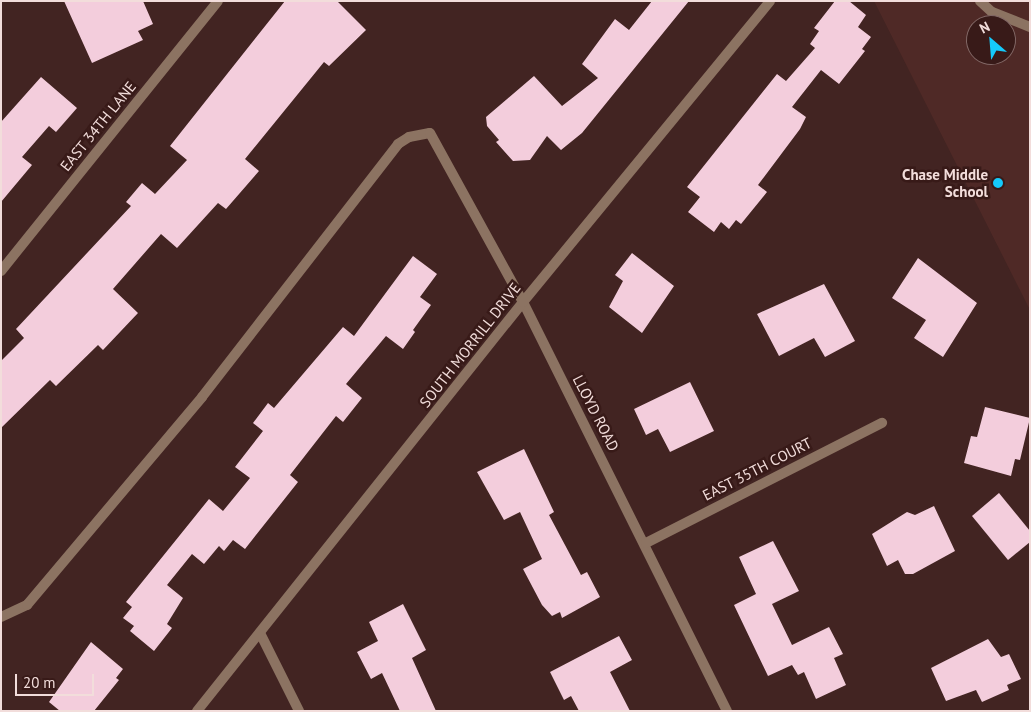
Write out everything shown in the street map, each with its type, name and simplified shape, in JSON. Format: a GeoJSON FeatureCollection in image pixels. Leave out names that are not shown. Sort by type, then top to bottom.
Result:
{"type":"FeatureCollection","features":[{"type":"Feature","properties":{"kind":"street","name":"EAST 34TH LANE"},"geometry":{"type":"LineString","coordinates":[[1,270],[218,1]]}},
{"type":"Feature","properties":{"kind":"street","name":"SOUTH MORRILL DRIVE"},"geometry":{"type":"LineString","coordinates":[[197,711],[523,302],[770,1]]}},
{"type":"Feature","properties":{"kind":"street"},"geometry":{"type":"LineString","coordinates":[[980,1],[992,12],[1030,27]]}},
{"type":"Feature","properties":{"kind":"street","name":"LLOYD ROAD"},"geometry":{"type":"LineString","coordinates":[[1,617],[27,604],[202,397],[398,144],[409,136],[430,133],[523,302],[646,543],[727,711]]}},
{"type":"Feature","properties":{"kind":"street","name":"EAST 35TH COURT"},"geometry":{"type":"LineString","coordinates":[[646,543],[882,423]]}},
{"type":"Feature","properties":{"kind":"street"},"geometry":{"type":"LineString","coordinates":[[260,633],[299,711]]}},
{"type":"Feature","properties":{"kind":"shaded area","name":"Chase Middle School"},"geometry":{"type":"Polygon","coordinates":[[[874,1],[1030,1],[1030,310],[874,1]]]}},
{"type":"Feature","properties":{"kind":"building"},"geometry":{"type":"Polygon","coordinates":[[[64,1],[143,1],[153,24],[138,31],[143,40],[92,63],[64,1]]]}},
{"type":"Feature","properties":{"kind":"building"},"geometry":{"type":"Polygon","coordinates":[[[285,1],[337,1],[366,30],[329,66],[324,62],[245,159],[259,171],[226,209],[218,203],[177,248],[161,234],[113,289],[138,313],[103,350],[98,345],[56,386],[50,380],[1,428],[1,361],[24,338],[16,329],[131,206],[126,202],[142,183],[155,194],[187,160],[170,146],[285,1]]]}},
{"type":"Feature","properties":{"kind":"building"},"geometry":{"type":"Polygon","coordinates":[[[652,1],[689,1],[582,133],[561,150],[547,136],[530,160],[513,161],[496,142],[499,140],[487,126],[486,117],[534,76],[562,106],[598,78],[582,64],[615,19],[629,30],[652,1]]]}},
{"type":"Feature","properties":{"kind":"building"},"geometry":{"type":"Polygon","coordinates":[[[835,1],[849,1],[866,15],[858,27],[871,37],[862,49],[865,51],[839,84],[821,70],[792,107],[806,117],[800,129],[758,185],[767,192],[741,224],[736,220],[729,229],[721,222],[714,232],[688,212],[700,197],[687,187],[777,74],[786,81],[815,48],[810,44],[819,31],[814,28],[835,1]]]}},
{"type":"Feature","properties":{"kind":"building"},"geometry":{"type":"Polygon","coordinates":[[[41,77],[77,108],[56,132],[49,126],[22,157],[32,165],[1,202],[1,122],[41,77]]]}},
{"type":"Feature","properties":{"kind":"building"},"geometry":{"type":"Polygon","coordinates":[[[632,253],[674,286],[642,333],[609,307],[623,281],[615,275],[632,253]]]}},
{"type":"Feature","properties":{"kind":"building"},"geometry":{"type":"Polygon","coordinates":[[[413,256],[437,274],[420,297],[431,305],[413,330],[415,332],[403,349],[386,336],[346,384],[362,398],[343,422],[336,416],[290,475],[298,482],[245,549],[233,540],[224,551],[219,546],[204,564],[192,554],[167,585],[183,598],[167,624],[172,628],[154,651],[130,631],[134,626],[123,618],[132,607],[126,602],[209,499],[223,511],[250,478],[235,467],[263,431],[253,423],[268,403],[274,408],[343,327],[354,336],[413,256]]]}},
{"type":"Feature","properties":{"kind":"building"},"geometry":{"type":"Polygon","coordinates":[[[918,258],[977,303],[943,357],[914,338],[926,320],[892,298],[918,258]]]}},
{"type":"Feature","properties":{"kind":"building"},"geometry":{"type":"Polygon","coordinates":[[[824,284],[855,341],[825,357],[814,338],[779,356],[757,314],[824,284]]]}},
{"type":"Feature","properties":{"kind":"building"},"geometry":{"type":"Polygon","coordinates":[[[690,382],[714,431],[670,452],[658,429],[646,435],[634,409],[690,382]]]}},
{"type":"Feature","properties":{"kind":"building"},"geometry":{"type":"Polygon","coordinates":[[[985,407],[1030,418],[1020,460],[1015,459],[1011,476],[964,463],[971,436],[977,437],[985,407]]]}},
{"type":"Feature","properties":{"kind":"building"},"geometry":{"type":"Polygon","coordinates":[[[524,449],[554,512],[549,515],[581,575],[587,572],[600,597],[562,618],[560,612],[552,616],[542,605],[523,569],[542,559],[520,512],[504,520],[477,472],[524,449]]]}},
{"type":"Feature","properties":{"kind":"building"},"geometry":{"type":"Polygon","coordinates":[[[999,493],[1030,531],[1030,542],[1008,560],[972,516],[999,493]]]}},
{"type":"Feature","properties":{"kind":"building"},"geometry":{"type":"Polygon","coordinates":[[[934,506],[955,551],[913,574],[905,574],[898,560],[887,566],[872,534],[907,512],[915,515],[934,506]]]}},
{"type":"Feature","properties":{"kind":"building"},"geometry":{"type":"Polygon","coordinates":[[[773,541],[799,591],[772,604],[792,645],[829,627],[843,654],[834,658],[846,685],[816,699],[804,672],[798,675],[792,665],[768,676],[734,605],[756,594],[739,557],[773,541]]]}},
{"type":"Feature","properties":{"kind":"building"},"geometry":{"type":"Polygon","coordinates":[[[403,604],[426,650],[412,658],[436,711],[400,711],[382,673],[371,679],[357,652],[378,641],[369,622],[403,604]]]}},
{"type":"Feature","properties":{"kind":"building"},"geometry":{"type":"Polygon","coordinates":[[[619,636],[632,660],[610,672],[630,711],[579,711],[571,696],[564,700],[550,672],[619,636]]]}},
{"type":"Feature","properties":{"kind":"building"},"geometry":{"type":"Polygon","coordinates":[[[988,639],[1001,657],[1009,654],[1021,679],[1007,685],[1009,690],[982,702],[976,690],[946,701],[931,668],[988,639]]]}},
{"type":"Feature","properties":{"kind":"building"},"geometry":{"type":"Polygon","coordinates":[[[91,642],[123,669],[116,678],[119,680],[94,711],[60,711],[49,702],[91,642]]]}},
{"type":"Feature","properties":{"kind":"place","name":"Chase Middle School"},"geometry":{"type":"Point","coordinates":[998,183]}}]}
